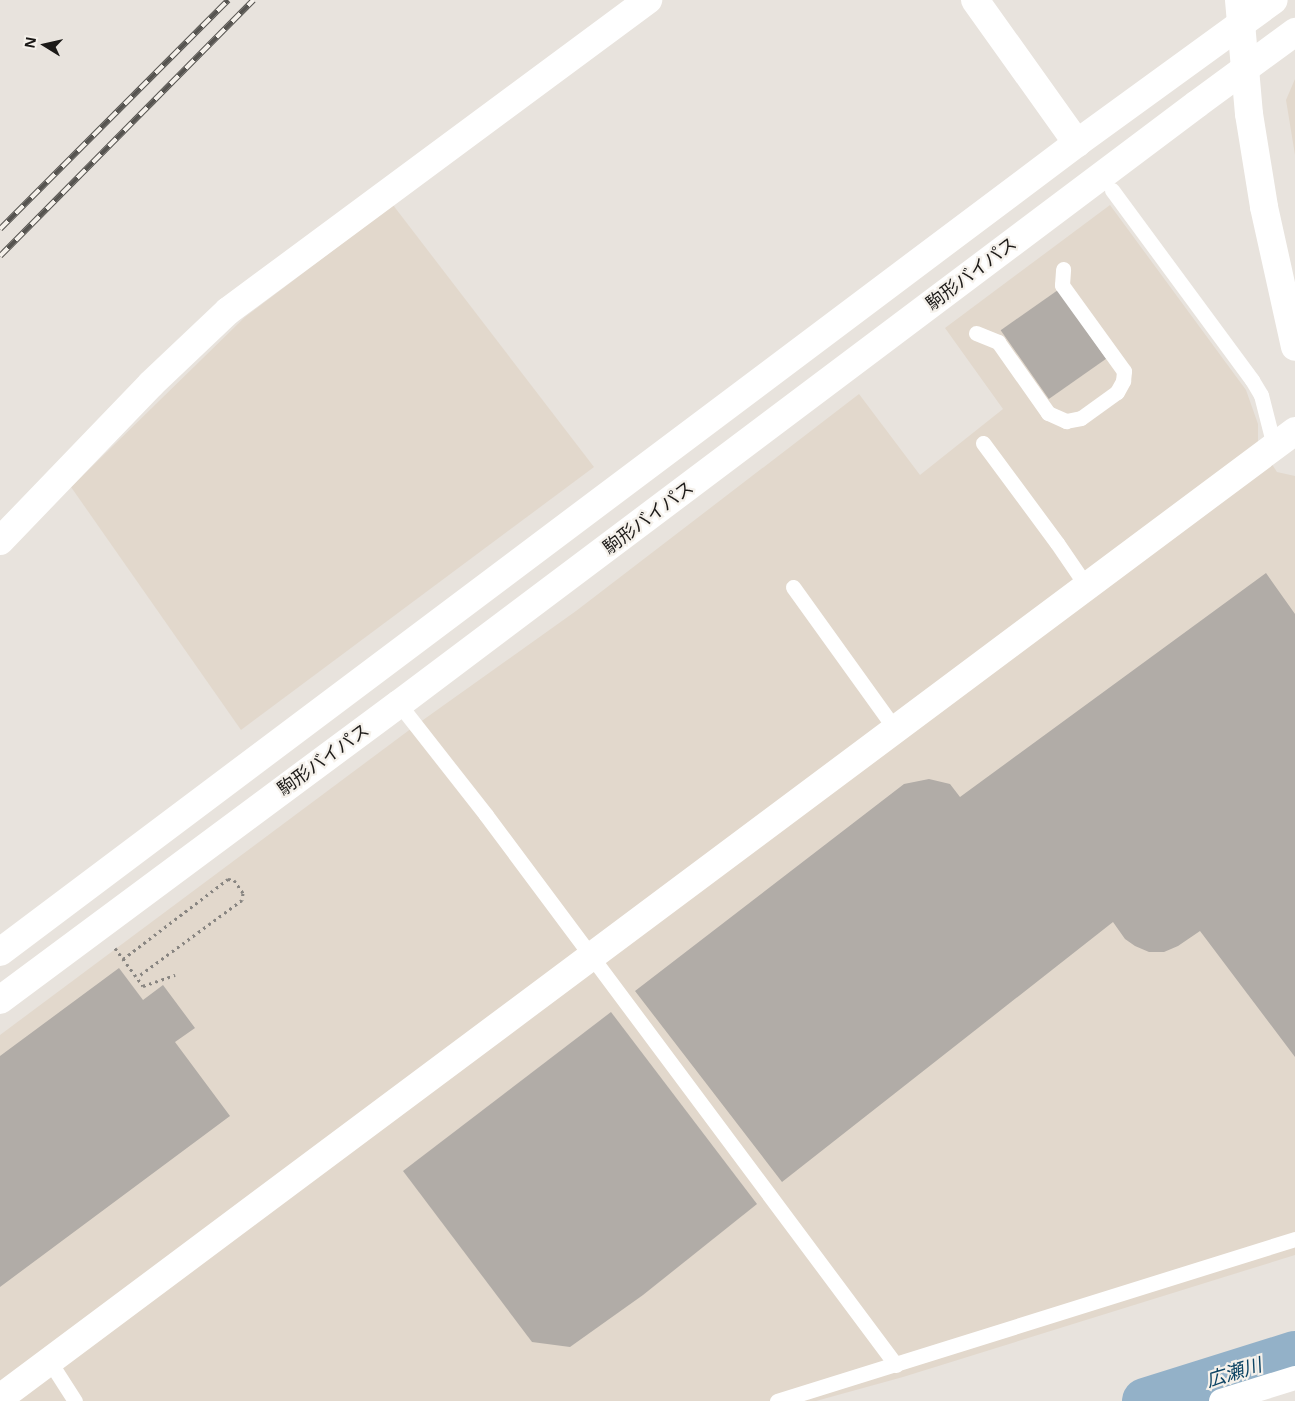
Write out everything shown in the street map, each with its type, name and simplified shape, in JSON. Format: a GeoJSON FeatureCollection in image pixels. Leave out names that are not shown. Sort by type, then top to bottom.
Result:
{"type":"FeatureCollection","features":[{"type":"Feature","properties":{"kind":"main road"},"geometry":{"type":"LineString","coordinates":[[0,541],[151,384],[228,311],[648,0]]}},
{"type":"Feature","properties":{"kind":"main road"},"geometry":{"type":"LineString","coordinates":[[975,0],[1077,144]]}},
{"type":"Feature","properties":{"kind":"main road"},"geometry":{"type":"LineString","coordinates":[[0,952],[1077,144],[1240,12],[1274,0]]}},
{"type":"Feature","properties":{"kind":"main road"},"geometry":{"type":"LineString","coordinates":[[1240,12],[1247,68],[1249,114],[1264,207],[1295,347]]}},
{"type":"Feature","properties":{"kind":"main road","name":"駒形バイパス"},"geometry":{"type":"LineString","coordinates":[[0,1000],[400,704],[1295,32]]}},
{"type":"Feature","properties":{"kind":"main road"},"geometry":{"type":"LineString","coordinates":[[1,1399],[1284,439]]}},
{"type":"Feature","properties":{"kind":"main road"},"geometry":{"type":"LineString","coordinates":[[348,720],[400,681],[461,657]]}},
{"type":"Feature","properties":{"kind":"street"},"geometry":{"type":"LineString","coordinates":[[1221,1401],[1295,1378]]}},
{"type":"Feature","properties":{"kind":"lane"},"geometry":{"type":"LineString","coordinates":[[1112,190],[1252,380],[1284,439]]}},
{"type":"Feature","properties":{"kind":"lane"},"geometry":{"type":"LineString","coordinates":[[976,333],[998,342],[1048,413],[1057,418],[1073,421],[1116,392],[1123,381],[1124,371],[1062,286],[1063,269]]}},
{"type":"Feature","properties":{"kind":"lane"},"geometry":{"type":"LineString","coordinates":[[982,443],[1057,543],[1086,587]]}},
{"type":"Feature","properties":{"kind":"lane"},"geometry":{"type":"LineString","coordinates":[[792,587],[895,729]]}},
{"type":"Feature","properties":{"kind":"lane"},"geometry":{"type":"LineString","coordinates":[[400,704],[486,815],[590,958],[896,1365]]}},
{"type":"Feature","properties":{"kind":"lane"},"geometry":{"type":"LineString","coordinates":[[777,1401],[1295,1239]]}},
{"type":"Feature","properties":{"kind":"lane"},"geometry":{"type":"LineString","coordinates":[[50,1362],[75,1401]]}},
{"type":"Feature","properties":{"kind":"path"},"geometry":{"type":"LineString","coordinates":[[123,959],[228,879],[234,880],[243,893],[242,900],[137,977]]}},
{"type":"Feature","properties":{"kind":"path"},"geometry":{"type":"LineString","coordinates":[[111,943],[144,986],[175,975]]}},
{"type":"Feature","properties":{"kind":"shaded area"},"geometry":{"type":"Polygon","coordinates":[[[1295,79],[1295,155],[1286,100],[1295,79]]]}},
{"type":"Feature","properties":{"kind":"shaded area"},"geometry":{"type":"Polygon","coordinates":[[[393,205],[594,467],[241,730],[71,487],[245,317],[393,205]]]}},
{"type":"Feature","properties":{"kind":"shaded area"},"geometry":{"type":"Polygon","coordinates":[[[1110,205],[1246,390],[1258,424],[1258,443],[1277,472],[1295,476],[1295,1255],[903,1377],[816,1401],[0,1401],[0,1035],[416,725],[576,611],[859,394],[920,475],[1003,409],[945,328],[1110,205]]]}},
{"type":"Feature","properties":{"kind":"building"},"geometry":{"type":"Polygon","coordinates":[[[1058,290],[1106,359],[1049,399],[1001,330],[1058,290]]]}},
{"type":"Feature","properties":{"kind":"building"},"geometry":{"type":"Polygon","coordinates":[[[1266,573],[1295,614],[1295,1057],[1200,931],[1178,946],[1164,952],[1149,952],[1125,939],[1113,922],[782,1182],[635,991],[904,784],[929,779],[950,784],[960,797],[1266,573]]]}},
{"type":"Feature","properties":{"kind":"building"},"geometry":{"type":"Polygon","coordinates":[[[119,968],[143,1000],[163,985],[195,1028],[175,1042],[230,1116],[0,1287],[0,1056],[119,968]]]}},
{"type":"Feature","properties":{"kind":"building"},"geometry":{"type":"Polygon","coordinates":[[[611,1012],[757,1204],[643,1295],[570,1347],[532,1342],[403,1171],[611,1012]]]}},
{"type":"Feature","properties":{"kind":"waterway","name":"広瀬川"},"geometry":{"type":"LineString","coordinates":[[1145,1401],[1295,1354]]}},
{"type":"Feature","properties":{"kind":"railway"},"geometry":{"type":"LineString","coordinates":[[0,229],[228,0]]}},
{"type":"Feature","properties":{"kind":"railway"},"geometry":{"type":"LineString","coordinates":[[0,256],[253,0]]}}]}
